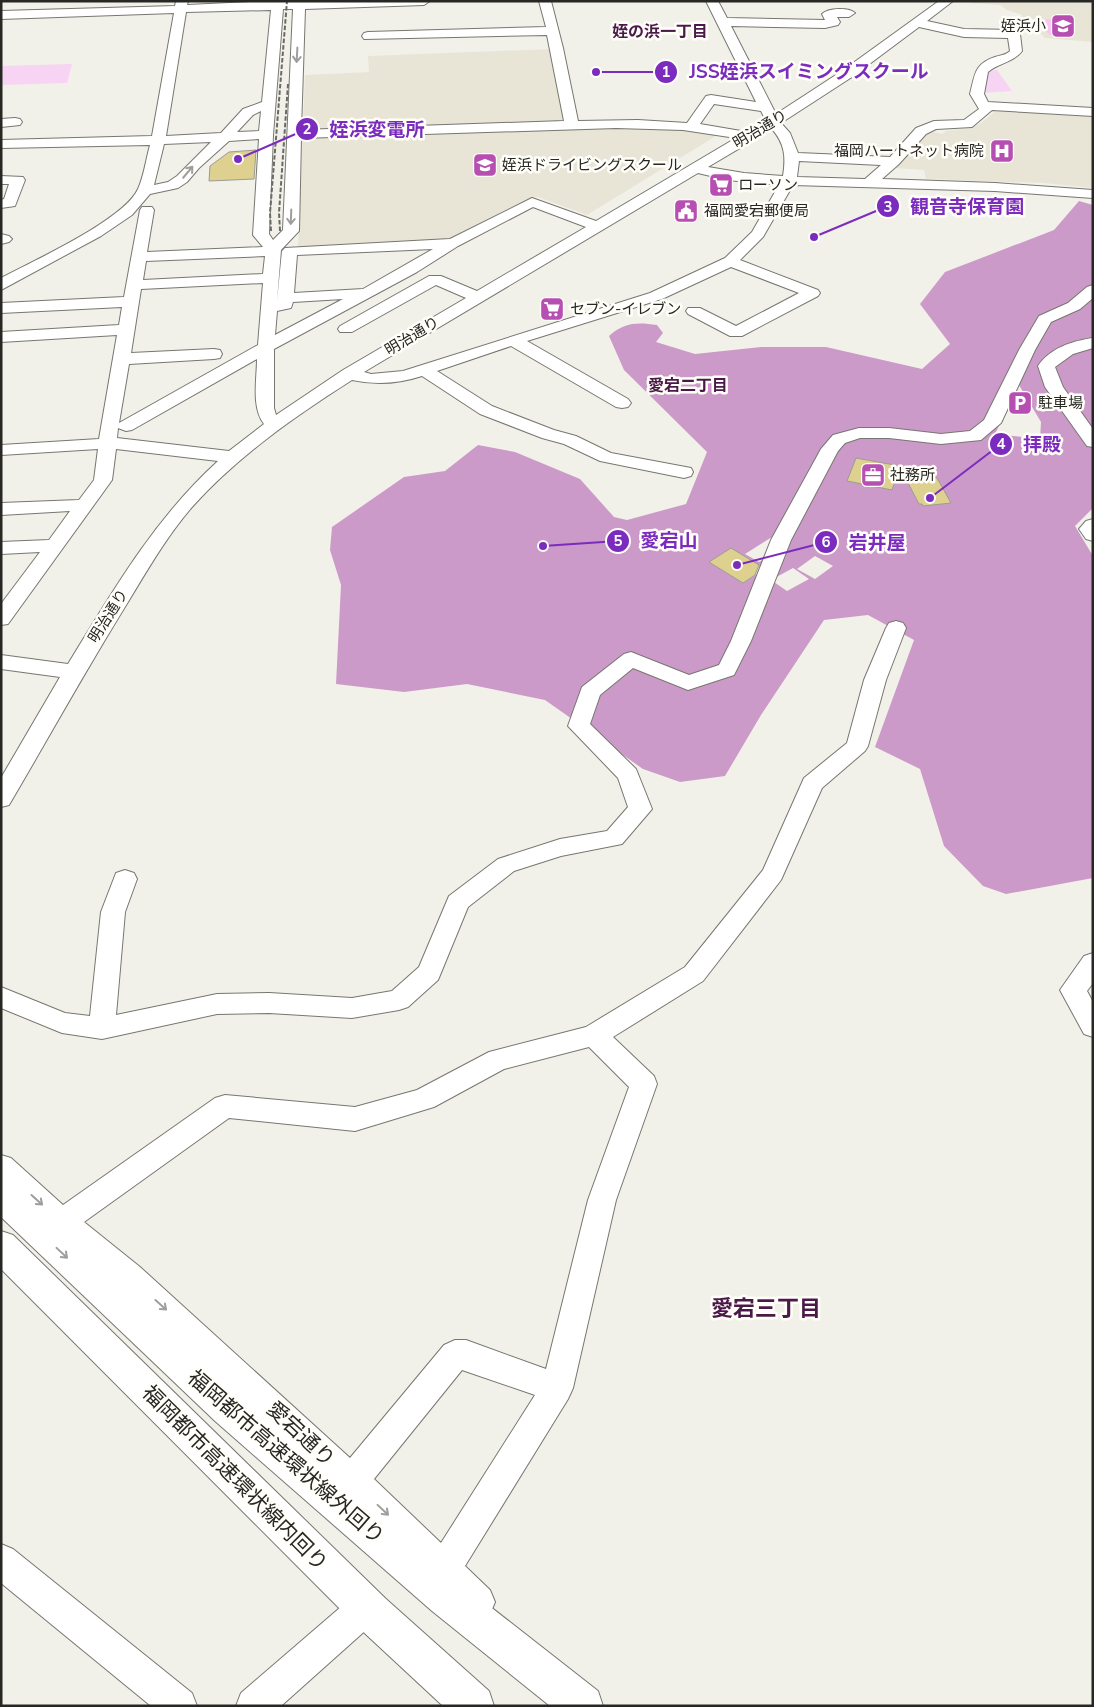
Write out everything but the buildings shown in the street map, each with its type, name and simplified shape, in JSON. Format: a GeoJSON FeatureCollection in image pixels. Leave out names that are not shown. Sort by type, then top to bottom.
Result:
{"type":"FeatureCollection","features":[{"type":"Feature","properties":{"kind":"highway","name":"福岡都市高速環状線外回り"},"geometry":{"type":"LineString","coordinates":[[1,1195],[228,1409],[446,1597],[583,1706]]}},
{"type":"Feature","properties":{"kind":"highway","name":"福岡都市高速環状線内回り"},"geometry":{"type":"LineString","coordinates":[[1,1246],[372,1613],[474,1706]]}},
{"type":"Feature","properties":{"kind":"street"},"geometry":{"type":"LineString","coordinates":[[39,14],[43,1]]}},
{"type":"Feature","properties":{"kind":"street"},"geometry":{"type":"LineString","coordinates":[[1,15],[39,14],[87,7],[424,1]]}},
{"type":"Feature","properties":{"kind":"street"},"geometry":{"type":"LineString","coordinates":[[546,1],[572,125]]}},
{"type":"Feature","properties":{"kind":"street"},"geometry":{"type":"LineString","coordinates":[[349,374],[371,379],[405,376],[513,340],[656,296],[730,260],[758,234],[789,180],[793,157],[783,133],[769,115],[712,1]]}},
{"type":"Feature","properties":{"kind":"street","name":"明治通り"},"geometry":{"type":"LineString","coordinates":[[1,799],[73,672],[166,528],[194,493],[231,457],[273,424],[349,374],[748,136],[769,115],[847,74],[948,1]]}},
{"type":"Feature","properties":{"kind":"street"},"geometry":{"type":"LineString","coordinates":[[367,2],[368,50]]}},
{"type":"Feature","properties":{"kind":"street"},"geometry":{"type":"LineString","coordinates":[[273,250],[260,235],[268,105],[278,4]]}},
{"type":"Feature","properties":{"kind":"street"},"geometry":{"type":"LineString","coordinates":[[273,424],[268,418],[265,408],[268,306],[273,250],[291,232],[299,4]]}},
{"type":"Feature","properties":{"kind":"street"},"geometry":{"type":"LineString","coordinates":[[1,285],[96,233],[127,212],[145,191],[158,140],[181,5]]}},
{"type":"Feature","properties":{"kind":"street"},"geometry":{"type":"LineString","coordinates":[[722,22],[824,24],[834,22],[828,14],[849,13]]}},
{"type":"Feature","properties":{"kind":"street"},"geometry":{"type":"LineString","coordinates":[[870,183],[894,162],[921,131],[934,125],[967,124],[986,110],[977,94],[982,70],[993,62],[1012,56],[1016,51],[1014,34],[964,33],[918,23]]}},
{"type":"Feature","properties":{"kind":"street"},"geometry":{"type":"LineString","coordinates":[[368,28],[553,31]]}},
{"type":"Feature","properties":{"kind":"street"},"geometry":{"type":"LineString","coordinates":[[690,128],[711,99],[769,115]]}},
{"type":"Feature","properties":{"kind":"street"},"geometry":{"type":"LineString","coordinates":[[145,191],[173,186],[226,136],[248,112],[268,105]]}},
{"type":"Feature","properties":{"kind":"street"},"geometry":{"type":"LineString","coordinates":[[984,106],[1093,112]]}},
{"type":"Feature","properties":{"kind":"street"},"geometry":{"type":"LineString","coordinates":[[294,134],[626,123],[690,128],[748,136]]}},
{"type":"Feature","properties":{"kind":"street"},"geometry":{"type":"LineString","coordinates":[[1,144],[266,135]]}},
{"type":"Feature","properties":{"kind":"street"},"geometry":{"type":"LineString","coordinates":[[793,157],[894,162]]}},
{"type":"Feature","properties":{"kind":"street"},"geometry":{"type":"LineString","coordinates":[[695,167],[711,173],[789,180],[1018,188],[1093,194]]}},
{"type":"Feature","properties":{"kind":"street"},"geometry":{"type":"LineString","coordinates":[[1,180],[18,180],[10,203],[1,204]]}},
{"type":"Feature","properties":{"kind":"street"},"geometry":{"type":"LineString","coordinates":[[126,426],[454,243],[532,202],[597,226]]}},
{"type":"Feature","properties":{"kind":"street"},"geometry":{"type":"LineString","coordinates":[[1,620],[103,480],[125,330],[147,210]]}},
{"type":"Feature","properties":{"kind":"street"},"geometry":{"type":"LineString","coordinates":[[268,306],[285,305],[290,250],[454,243]]}},
{"type":"Feature","properties":{"kind":"street"},"geometry":{"type":"LineString","coordinates":[[138,258],[273,250]]}},
{"type":"Feature","properties":{"kind":"street"},"geometry":{"type":"LineString","coordinates":[[694,311],[736,332],[812,292],[730,260]]}},
{"type":"Feature","properties":{"kind":"street"},"geometry":{"type":"LineString","coordinates":[[1,308],[270,278]]}},
{"type":"Feature","properties":{"kind":"street"},"geometry":{"type":"LineString","coordinates":[[346,329],[435,279],[478,297]]}},
{"type":"Feature","properties":{"kind":"street"},"geometry":{"type":"LineString","coordinates":[[1,997],[62,1022],[102,1028],[217,1004],[269,1002],[352,1008],[399,1000],[429,974],[458,902],[506,865],[560,848],[614,838],[640,808],[628,774],[579,726],[590,692],[631,659],[688,683],[727,670],[742,641],[782,540],[830,449],[839,439],[859,432],[890,433],[941,439],[975,436],[992,423],[1027,350],[1045,320],[1074,306],[1093,290]]}},
{"type":"Feature","properties":{"kind":"street"},"geometry":{"type":"LineString","coordinates":[[286,298],[368,292]]}},
{"type":"Feature","properties":{"kind":"street"},"geometry":{"type":"LineString","coordinates":[[1,337],[125,330]]}},
{"type":"Feature","properties":{"kind":"street"},"geometry":{"type":"LineString","coordinates":[[513,340],[622,403]]}},
{"type":"Feature","properties":{"kind":"street"},"geometry":{"type":"LineString","coordinates":[[1093,343],[1075,345],[1060,353],[1046,366],[1054,387],[1093,442]]}},
{"type":"Feature","properties":{"kind":"street"},"geometry":{"type":"LineString","coordinates":[[121,359],[214,354]]}},
{"type":"Feature","properties":{"kind":"street"},"geometry":{"type":"LineString","coordinates":[[424,370],[486,410],[548,434],[570,440],[606,457],[684,472]]}},
{"type":"Feature","properties":{"kind":"street"},"geometry":{"type":"LineString","coordinates":[[1,450],[108,444],[231,457]]}},
{"type":"Feature","properties":{"kind":"street"},"geometry":{"type":"LineString","coordinates":[[1,510],[85,505]]}},
{"type":"Feature","properties":{"kind":"street"},"geometry":{"type":"LineString","coordinates":[[1093,525],[1089,529],[1093,535]]}},
{"type":"Feature","properties":{"kind":"street"},"geometry":{"type":"LineString","coordinates":[[1,548],[56,545]]}},
{"type":"Feature","properties":{"kind":"street"},"geometry":{"type":"LineString","coordinates":[[62,1222],[225,1106],[355,1119],[424,1099],[498,1060],[594,1035],[694,974],[773,874],[812,784],[857,746],[875,680],[896,628]]}},
{"type":"Feature","properties":{"kind":"street"},"geometry":{"type":"LineString","coordinates":[[1,662],[73,672]]}},
{"type":"Feature","properties":{"kind":"street"},"geometry":{"type":"LineString","coordinates":[[102,1028],[113,912],[125,879]]}},
{"type":"Feature","properties":{"kind":"street"},"geometry":{"type":"LineString","coordinates":[[1093,963],[1072,990],[1093,1027]]}},
{"type":"Feature","properties":{"kind":"street"},"geometry":{"type":"LineString","coordinates":[[444,1568],[557,1388],[602,1200],[644,1084],[594,1035]]}},
{"type":"Feature","properties":{"kind":"street","name":"愛宕通り"},"geometry":{"type":"LineString","coordinates":[[1,1167],[62,1222],[130,1277],[352,1481],[540,1662],[595,1706]]}},
{"type":"Feature","properties":{"kind":"street"},"geometry":{"type":"LineString","coordinates":[[1,1261],[69,1334],[187,1444],[354,1618],[461,1706]]}},
{"type":"Feature","properties":{"kind":"street"},"geometry":{"type":"LineString","coordinates":[[352,1481],[455,1355],[466,1355],[557,1388]]}},
{"type":"Feature","properties":{"kind":"street"},"geometry":{"type":"LineString","coordinates":[[1,1561],[179,1706]]}},
{"type":"Feature","properties":{"kind":"street"},"geometry":{"type":"LineString","coordinates":[[254,1706],[354,1618]]}},
{"type":"Feature","properties":{"kind":"shaded area","name":"姪浜小"},"geometry":{"type":"Polygon","coordinates":[[[971,1],[1093,1],[1093,42],[1045,38],[1020,14],[1007,10],[1000,5],[970,3],[971,1]]]}},
{"type":"Feature","properties":{"kind":"shaded area"},"geometry":{"type":"Polygon","coordinates":[[[1054,19],[1069,34],[1050,35],[1035,20],[1054,19]]]}},
{"type":"Feature","properties":{"kind":"shaded area","name":"姪浜ドライビングスクール"},"geometry":{"type":"Polygon","coordinates":[[[552,49],[570,127],[678,128],[721,133],[587,215],[538,197],[532,198],[455,240],[298,247],[305,75],[369,72],[368,56],[552,49]]]}},
{"type":"Feature","properties":{"kind":"shaded area"},"geometry":{"type":"Polygon","coordinates":[[[72,64],[67,83],[1,85],[1,66],[72,64]]]}},
{"type":"Feature","properties":{"kind":"shaded area"},"geometry":{"type":"Polygon","coordinates":[[[997,70],[1012,91],[982,93],[986,71],[997,70]]]}},
{"type":"Feature","properties":{"kind":"shaded area","name":"福岡ハートネット病院"},"geometry":{"type":"Polygon","coordinates":[[[998,109],[1093,115],[1093,188],[1043,183],[926,179],[924,170],[894,168],[930,131],[942,134],[946,131],[970,128],[981,123],[998,109]]]}},
{"type":"Feature","properties":{"kind":"shaded area"},"geometry":{"type":"Polygon","coordinates":[[[1079,201],[1093,205],[1093,508],[1075,526],[1093,556],[1093,878],[1006,894],[983,886],[944,846],[920,769],[875,747],[914,640],[868,615],[824,620],[761,715],[725,776],[680,782],[643,769],[545,700],[467,684],[404,692],[336,684],[341,585],[330,550],[332,527],[404,477],[445,471],[478,445],[515,452],[580,479],[614,517],[627,520],[686,504],[707,452],[624,370],[609,336],[615,331],[632,324],[657,325],[663,333],[656,342],[695,354],[761,347],[826,347],[922,369],[950,344],[920,304],[945,272],[1054,230],[1079,201]],[[1019,385],[995,434],[1040,439],[1041,422],[1019,385]],[[775,535],[745,554],[759,562],[788,545],[775,535]],[[731,549],[709,562],[743,583],[765,569],[731,549]],[[815,556],[797,569],[815,579],[833,566],[815,556]],[[793,568],[771,580],[787,591],[809,579],[793,568]]]}},
{"type":"Feature","properties":{"kind":"railway"},"geometry":{"type":"LineString","coordinates":[[271,231],[270,213],[287,1]]}},
{"type":"Feature","properties":{"kind":"railway"},"geometry":{"type":"LineString","coordinates":[[280,231],[279,213],[288,84]]}},
{"type":"Feature","properties":{"kind":"place","name":"姪浜小"},"geometry":{"type":"Point","coordinates":[1063,26]}},
{"type":"Feature","properties":{"kind":"place","name":"JSS姪浜スイミングスクール"},"geometry":{"type":"Point","coordinates":[596,72]}},
{"type":"Feature","properties":{"kind":"place","name":"福岡ハートネット病院"},"geometry":{"type":"Point","coordinates":[1002,151]}},
{"type":"Feature","properties":{"kind":"place","name":"姪浜変電所"},"geometry":{"type":"Point","coordinates":[238,159]}},
{"type":"Feature","properties":{"kind":"place","name":"姪浜ドライビングスクール"},"geometry":{"type":"Point","coordinates":[485,165]}},
{"type":"Feature","properties":{"kind":"place","name":"ローソン"},"geometry":{"type":"Point","coordinates":[721,185]}},
{"type":"Feature","properties":{"kind":"place","name":"福岡愛宕郵便局"},"geometry":{"type":"Point","coordinates":[686,211]}},
{"type":"Feature","properties":{"kind":"place","name":"観音寺保育園"},"geometry":{"type":"Point","coordinates":[814,237]}},
{"type":"Feature","properties":{"kind":"place","name":"セブン-イレブン"},"geometry":{"type":"Point","coordinates":[552,309]}},
{"type":"Feature","properties":{"kind":"place","name":"駐車場"},"geometry":{"type":"Point","coordinates":[1020,403]}},
{"type":"Feature","properties":{"kind":"place","name":"社務所"},"geometry":{"type":"Point","coordinates":[873,475]}},
{"type":"Feature","properties":{"kind":"place","name":"拝殿"},"geometry":{"type":"Point","coordinates":[930,498]}},
{"type":"Feature","properties":{"kind":"place","name":"愛宕山"},"geometry":{"type":"Point","coordinates":[543,546]}},
{"type":"Feature","properties":{"kind":"place","name":"岩井屋"},"geometry":{"type":"Point","coordinates":[737,565]}},
{"type":"Feature","properties":{"kind":"district","name":"姪の浜一丁目"},"geometry":{"type":"Point","coordinates":[660,32]}},
{"type":"Feature","properties":{"kind":"district","name":"愛宕二丁目"},"geometry":{"type":"Point","coordinates":[688,386]}},
{"type":"Feature","properties":{"kind":"district","name":"愛宕三丁目"},"geometry":{"type":"Point","coordinates":[766,1309]}}]}
